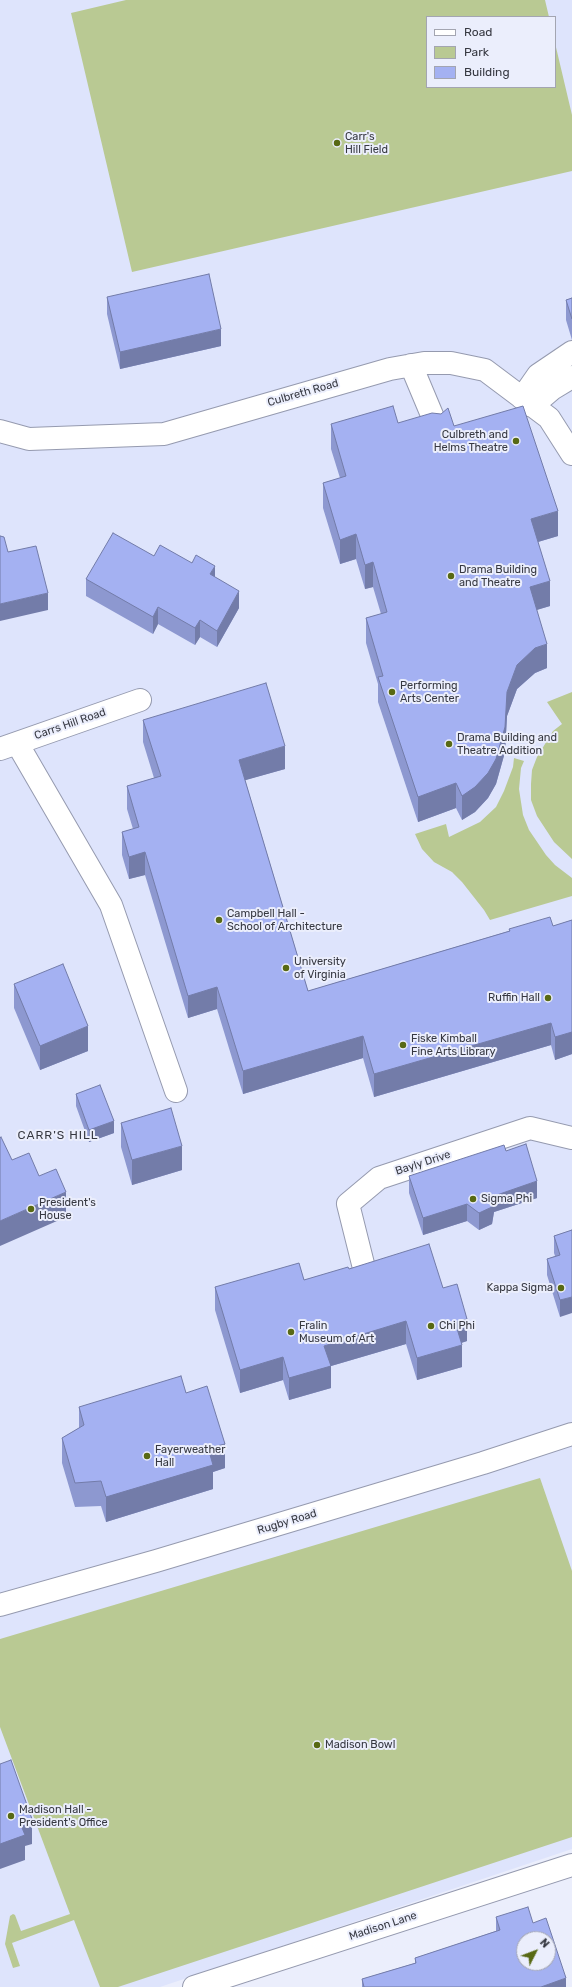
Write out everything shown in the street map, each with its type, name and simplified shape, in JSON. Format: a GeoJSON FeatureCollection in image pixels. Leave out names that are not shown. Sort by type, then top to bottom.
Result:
{"type":"FeatureCollection","features":[{"type":"Feature","properties":{"kind":"street"},"geometry":{"type":"LineString","coordinates":[[527,402],[538,375],[572,352]]}},
{"type":"Feature","properties":{"kind":"street","name":"Culbreth Road"},"geometry":{"type":"LineString","coordinates":[[0,431],[29,439],[164,434],[390,369],[424,363],[451,363],[485,370],[550,418],[572,454]]}},
{"type":"Feature","properties":{"kind":"street"},"geometry":{"type":"LineString","coordinates":[[411,365],[437,427]]}},
{"type":"Feature","properties":{"kind":"street"},"geometry":{"type":"LineString","coordinates":[[527,402],[572,377]]}},
{"type":"Feature","properties":{"kind":"street","name":"Carrs Hill Road"},"geometry":{"type":"LineString","coordinates":[[9,746],[140,700]]}},
{"type":"Feature","properties":{"kind":"street"},"geometry":{"type":"LineString","coordinates":[[9,746],[112,905],[176,1091]]}},
{"type":"Feature","properties":{"kind":"street","name":"Bayly Drive"},"geometry":{"type":"LineString","coordinates":[[366,1272],[348,1204],[379,1178],[530,1128],[572,1138]]}},
{"type":"Feature","properties":{"kind":"street","name":"Rugby Road"},"geometry":{"type":"LineString","coordinates":[[0,1605],[156,1561],[483,1463],[572,1434]]}},
{"type":"Feature","properties":{"kind":"street","name":"Madison Lane"},"geometry":{"type":"LineString","coordinates":[[194,1987],[572,1865]]}},
{"type":"Feature","properties":{"kind":"shaded area","name":"University of Virginia"},"geometry":{"type":"Polygon","coordinates":[[[0,0],[572,0],[572,1849],[160,1987],[0,1987],[0,0]]]}},
{"type":"Feature","properties":{"kind":"green space","name":"Carr's Hill Field"},"geometry":{"type":"Polygon","coordinates":[[[126,0],[545,0],[549,16],[426,16],[426,88],[556,88],[556,47],[572,115],[572,171],[132,272],[71,13],[126,0]]]}},
{"type":"Feature","properties":{"kind":"green space"},"geometry":{"type":"Polygon","coordinates":[[[572,692],[572,859],[554,842],[537,816],[531,800],[531,784],[532,770],[537,757],[553,731],[562,724],[547,702],[572,692]]]}},
{"type":"Feature","properties":{"kind":"green space"},"geometry":{"type":"Polygon","coordinates":[[[514,758],[524,761],[521,768],[519,789],[523,815],[529,830],[546,855],[555,865],[572,878],[572,896],[490,920],[462,882],[452,872],[434,862],[422,849],[415,834],[446,824],[449,837],[480,822],[496,807],[513,767],[514,758]]]}},
{"type":"Feature","properties":{"kind":"green space","name":"Madison Bowl"},"geometry":{"type":"Polygon","coordinates":[[[540,1478],[572,1571],[572,1837],[118,1987],[100,1987],[74,1920],[12,1943],[20,1966],[13,1968],[5,1944],[10,1916],[13,1914],[15,1915],[21,1931],[70,1914],[0,1727],[0,1639],[540,1478]]]}},
{"type":"Feature","properties":{"kind":"building"},"geometry":{"type":"Polygon","coordinates":[[[209,274],[221,329],[120,352],[107,297],[209,274]]]}},
{"type":"Feature","properties":{"kind":"building"},"geometry":{"type":"Polygon","coordinates":[[[572,298],[572,319],[566,300],[572,298]]]}},
{"type":"Feature","properties":{"kind":"building","name":"Drama Building and Theatre"},"geometry":{"type":"Polygon","coordinates":[[[393,406],[398,423],[432,413],[441,414],[448,408],[454,426],[523,406],[558,511],[531,519],[550,581],[530,587],[547,644],[535,648],[517,665],[507,692],[505,727],[496,759],[488,773],[475,787],[462,796],[456,783],[418,797],[378,677],[383,676],[366,618],[387,612],[373,562],[365,565],[356,534],[340,540],[323,483],[346,476],[331,424],[393,406]]]}},
{"type":"Feature","properties":{"kind":"building"},"geometry":{"type":"Polygon","coordinates":[[[113,533],[154,556],[160,545],[192,563],[196,555],[215,566],[210,574],[239,591],[217,631],[200,620],[195,628],[158,607],[153,617],[86,579],[113,533]]]}},
{"type":"Feature","properties":{"kind":"building"},"geometry":{"type":"Polygon","coordinates":[[[0,536],[4,537],[8,552],[36,546],[48,593],[0,604],[0,536]]]}},
{"type":"Feature","properties":{"kind":"building","name":"Campbell Hall - School of Architecture"},"geometry":{"type":"Polygon","coordinates":[[[266,683],[285,746],[239,760],[308,991],[510,931],[509,929],[550,917],[553,926],[572,920],[572,1032],[555,1037],[551,1023],[374,1074],[363,1036],[243,1071],[217,987],[188,996],[145,852],[129,857],[122,832],[139,827],[127,786],[161,776],[143,720],[266,683]]]}},
{"type":"Feature","properties":{"kind":"building"},"geometry":{"type":"Polygon","coordinates":[[[63,964],[88,1026],[40,1046],[14,984],[63,964]]]}},
{"type":"Feature","properties":{"kind":"building"},"geometry":{"type":"Polygon","coordinates":[[[100,1085],[114,1121],[89,1130],[76,1094],[100,1085]]]}},
{"type":"Feature","properties":{"kind":"building"},"geometry":{"type":"Polygon","coordinates":[[[171,1108],[182,1146],[132,1160],[121,1123],[171,1108]]]}},
{"type":"Feature","properties":{"kind":"building"},"geometry":{"type":"Polygon","coordinates":[[[1,1137],[12,1160],[29,1153],[39,1176],[56,1169],[66,1192],[0,1221],[1,1137]]]}},
{"type":"Feature","properties":{"kind":"building","name":"Sigma Phi"},"geometry":{"type":"Polygon","coordinates":[[[526,1144],[537,1181],[494,1196],[492,1207],[479,1213],[467,1204],[423,1218],[409,1176],[504,1145],[506,1151],[526,1144]]]}},
{"type":"Feature","properties":{"kind":"building","name":"Kappa Sigma"},"geometry":{"type":"Polygon","coordinates":[[[572,1230],[572,1297],[560,1300],[547,1259],[560,1255],[554,1236],[572,1230]]]}},
{"type":"Feature","properties":{"kind":"building"},"geometry":{"type":"Polygon","coordinates":[[[429,1244],[443,1288],[457,1284],[467,1319],[455,1322],[462,1345],[417,1358],[406,1321],[324,1346],[331,1366],[289,1378],[283,1357],[240,1370],[215,1287],[299,1263],[304,1280],[348,1267],[349,1269],[429,1244]]]}},
{"type":"Feature","properties":{"kind":"building","name":"Fayerweather Hall"},"geometry":{"type":"Polygon","coordinates":[[[181,1376],[186,1393],[207,1386],[225,1444],[208,1448],[213,1465],[106,1497],[101,1481],[75,1483],[62,1438],[84,1425],[79,1407],[181,1376]]]}},
{"type":"Feature","properties":{"kind":"building"},"geometry":{"type":"Polygon","coordinates":[[[11,1760],[32,1819],[20,1823],[25,1835],[0,1844],[0,1764],[11,1760]]]}},
{"type":"Feature","properties":{"kind":"building"},"geometry":{"type":"Polygon","coordinates":[[[528,1907],[533,1923],[546,1918],[550,1931],[516,1931],[516,1971],[556,1971],[556,1948],[566,1978],[541,1987],[364,1987],[362,1979],[416,1963],[415,1958],[500,1930],[496,1917],[528,1907]]]}},
{"type":"Feature","properties":{"kind":"place","name":"Carr's Hill Field"},"geometry":{"type":"Point","coordinates":[337,143]}},
{"type":"Feature","properties":{"kind":"place","name":"Culbreth and Helms Theatre"},"geometry":{"type":"Point","coordinates":[516,441]}},
{"type":"Feature","properties":{"kind":"place","name":"Drama Building and Theatre"},"geometry":{"type":"Point","coordinates":[451,576]}},
{"type":"Feature","properties":{"kind":"place","name":"Performing Arts Center"},"geometry":{"type":"Point","coordinates":[392,692]}},
{"type":"Feature","properties":{"kind":"place","name":"Drama Building and Theatre Addition"},"geometry":{"type":"Point","coordinates":[449,744]}},
{"type":"Feature","properties":{"kind":"place","name":"Campbell Hall - School of Architecture"},"geometry":{"type":"Point","coordinates":[219,920]}},
{"type":"Feature","properties":{"kind":"place","name":"University of Virginia"},"geometry":{"type":"Point","coordinates":[286,968]}},
{"type":"Feature","properties":{"kind":"place","name":"Ruffin Hall"},"geometry":{"type":"Point","coordinates":[548,998]}},
{"type":"Feature","properties":{"kind":"place","name":"Fiske Kimball Fine Arts Library"},"geometry":{"type":"Point","coordinates":[403,1045]}},
{"type":"Feature","properties":{"kind":"place","name":"Sigma Phi"},"geometry":{"type":"Point","coordinates":[473,1199]}},
{"type":"Feature","properties":{"kind":"place","name":"President's House"},"geometry":{"type":"Point","coordinates":[31,1209]}},
{"type":"Feature","properties":{"kind":"place","name":"Kappa Sigma"},"geometry":{"type":"Point","coordinates":[561,1288]}},
{"type":"Feature","properties":{"kind":"place","name":"Chi Phi"},"geometry":{"type":"Point","coordinates":[431,1326]}},
{"type":"Feature","properties":{"kind":"place","name":"Fralin Museum of Art"},"geometry":{"type":"Point","coordinates":[291,1332]}},
{"type":"Feature","properties":{"kind":"place","name":"Fayerweather Hall"},"geometry":{"type":"Point","coordinates":[147,1456]}},
{"type":"Feature","properties":{"kind":"place","name":"Madison Bowl"},"geometry":{"type":"Point","coordinates":[317,1745]}},
{"type":"Feature","properties":{"kind":"place","name":"Madison Hall - President's Office"},"geometry":{"type":"Point","coordinates":[11,1816]}},
{"type":"Feature","properties":{"kind":"district","name":"CARR'S HILL"},"geometry":{"type":"Point","coordinates":[58,1136]}}]}
